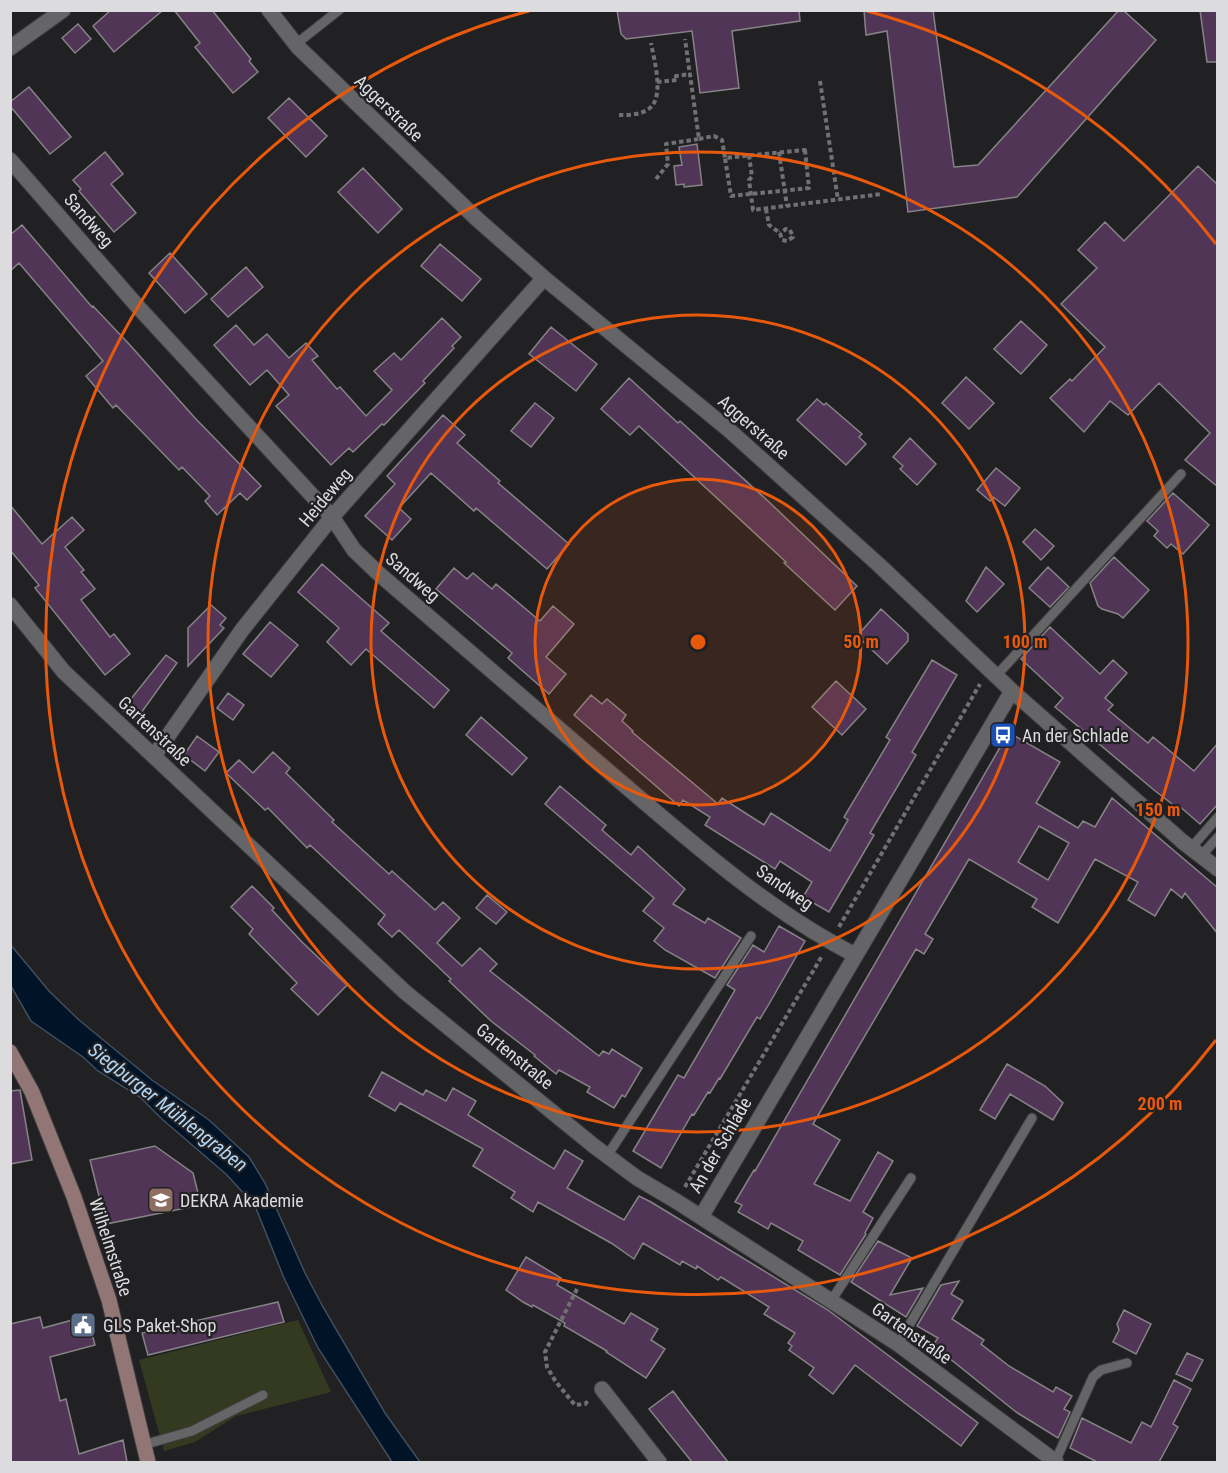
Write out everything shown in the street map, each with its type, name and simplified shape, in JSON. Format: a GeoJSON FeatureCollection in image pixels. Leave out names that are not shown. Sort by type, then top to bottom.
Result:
{"type":"FeatureCollection","features":[{"type":"Feature","properties":{"kind":"main road","name":"Wilhelmstraße"},"geometry":{"type":"LineString","coordinates":[[10,1052],[32,1092],[49,1134],[74,1197],[109,1300],[148,1462]]}},
{"type":"Feature","properties":{"kind":"street"},"geometry":{"type":"LineString","coordinates":[[10,48],[63,10]]}},
{"type":"Feature","properties":{"kind":"street","name":"Aggerstraße"},"geometry":{"type":"LineString","coordinates":[[269,10],[296,44],[477,219],[544,278],[729,430],[879,565],[1012,691],[1218,869]]}},
{"type":"Feature","properties":{"kind":"street","name":"Sandweg"},"geometry":{"type":"LineString","coordinates":[[10,160],[139,308],[332,517],[354,549],[378,573],[697,847],[765,898],[830,942],[855,955]]}},
{"type":"Feature","properties":{"kind":"street","name":"Heideweg"},"geometry":{"type":"LineString","coordinates":[[154,756],[242,630],[332,517],[544,278]]}},
{"type":"Feature","properties":{"kind":"street","name":"Gartenstraße"},"geometry":{"type":"LineString","coordinates":[[10,605],[64,672],[405,992],[637,1178],[898,1344],[1055,1462]]}},
{"type":"Feature","properties":{"kind":"street","name":"An der Schlade"},"geometry":{"type":"LineString","coordinates":[[701,1217],[1012,691]]}},
{"type":"Feature","properties":{"kind":"street"},"geometry":{"type":"LineString","coordinates":[[602,1389],[659,1462]]}},
{"type":"Feature","properties":{"kind":"lane"},"geometry":{"type":"LineString","coordinates":[[296,44],[339,10]]}},
{"type":"Feature","properties":{"kind":"lane"},"geometry":{"type":"LineString","coordinates":[[996,676],[1181,474]]}},
{"type":"Feature","properties":{"kind":"lane"},"geometry":{"type":"LineString","coordinates":[[1196,852],[1218,817]]}},
{"type":"Feature","properties":{"kind":"lane"},"geometry":{"type":"LineString","coordinates":[[1196,852],[1218,837]]}},
{"type":"Feature","properties":{"kind":"lane"},"geometry":{"type":"LineString","coordinates":[[607,1156],[751,936]]}},
{"type":"Feature","properties":{"kind":"lane"},"geometry":{"type":"LineString","coordinates":[[898,1344],[1032,1118]]}},
{"type":"Feature","properties":{"kind":"lane"},"geometry":{"type":"LineString","coordinates":[[831,1301],[911,1178]]}},
{"type":"Feature","properties":{"kind":"lane"},"geometry":{"type":"LineString","coordinates":[[1055,1462],[1093,1377],[1101,1370],[1127,1363]]}},
{"type":"Feature","properties":{"kind":"lane"},"geometry":{"type":"LineString","coordinates":[[143,1444],[192,1431],[262,1395]]}},
{"type":"Feature","properties":{"kind":"path"},"geometry":{"type":"LineString","coordinates":[[685,39],[699,139]]}},
{"type":"Feature","properties":{"kind":"path"},"geometry":{"type":"LineString","coordinates":[[619,116],[647,111],[654,105],[658,91],[651,43]]}},
{"type":"Feature","properties":{"kind":"path"},"geometry":{"type":"LineString","coordinates":[[657,82],[677,80],[676,76],[690,74]]}},
{"type":"Feature","properties":{"kind":"path"},"geometry":{"type":"LineString","coordinates":[[820,81],[838,200]]}},
{"type":"Feature","properties":{"kind":"path"},"geometry":{"type":"LineString","coordinates":[[656,179],[668,164],[666,144],[714,136],[722,140],[731,196],[810,188],[805,150],[725,158]]}},
{"type":"Feature","properties":{"kind":"path"},"geometry":{"type":"LineString","coordinates":[[779,152],[787,206]]}},
{"type":"Feature","properties":{"kind":"path"},"geometry":{"type":"LineString","coordinates":[[749,155],[752,177],[749,180],[753,210],[882,194]]}},
{"type":"Feature","properties":{"kind":"path"},"geometry":{"type":"LineString","coordinates":[[766,208],[769,225],[780,233]]}},
{"type":"Feature","properties":{"kind":"path"},"geometry":{"type":"LineString","coordinates":[[577,1289],[545,1352],[547,1368],[575,1405],[585,1404],[602,1389]]}},
{"type":"Feature","properties":{"kind":"green space"},"geometry":{"type":"Polygon","coordinates":[[[298,1320],[331,1392],[236,1416],[195,1442],[164,1451],[139,1360],[298,1320]]]}},
{"type":"Feature","properties":{"kind":"water","name":"Siegburger Mühlengraben"},"geometry":{"type":"Polygon","coordinates":[[[10,944],[49,991],[79,1020],[152,1080],[209,1120],[249,1157],[265,1183],[305,1273],[323,1307],[385,1413],[420,1462],[392,1462],[318,1348],[284,1278],[255,1206],[227,1175],[140,1097],[98,1071],[83,1057],[31,1021],[11,986],[10,944]]]}},
{"type":"Feature","properties":{"kind":"building"},"geometry":{"type":"Polygon","coordinates":[[[111,10],[163,10],[114,52],[93,26],[111,10]]]}},
{"type":"Feature","properties":{"kind":"building"},"geometry":{"type":"Polygon","coordinates":[[[174,10],[212,10],[251,59],[249,61],[258,72],[233,93],[195,47],[200,43],[174,10]]]}},
{"type":"Feature","properties":{"kind":"building"},"geometry":{"type":"Polygon","coordinates":[[[617,10],[799,10],[800,21],[732,31],[739,88],[700,93],[692,31],[626,39],[621,34],[617,10]]]}},
{"type":"Feature","properties":{"kind":"building"},"geometry":{"type":"Polygon","coordinates":[[[864,10],[933,10],[954,167],[978,165],[1119,10],[1123,10],[1156,40],[1017,197],[908,212],[887,31],[866,35],[864,10]]]}},
{"type":"Feature","properties":{"kind":"building"},"geometry":{"type":"Polygon","coordinates":[[[1200,10],[1218,10],[1218,62],[1207,62],[1200,10]]]}},
{"type":"Feature","properties":{"kind":"building"},"geometry":{"type":"Polygon","coordinates":[[[78,24],[91,39],[75,53],[62,38],[78,24]]]}},
{"type":"Feature","properties":{"kind":"building"},"geometry":{"type":"Polygon","coordinates":[[[29,87],[71,137],[50,154],[10,106],[10,102],[29,87]]]}},
{"type":"Feature","properties":{"kind":"building"},"geometry":{"type":"Polygon","coordinates":[[[289,98],[327,136],[306,157],[268,118],[289,98]]]}},
{"type":"Feature","properties":{"kind":"building"},"geometry":{"type":"Polygon","coordinates":[[[697,144],[702,185],[684,187],[684,184],[676,185],[674,166],[682,165],[679,147],[697,144]]]}},
{"type":"Feature","properties":{"kind":"building"},"geometry":{"type":"Polygon","coordinates":[[[105,152],[123,174],[111,184],[136,213],[114,232],[79,191],[81,189],[73,180],[105,152]]]}},
{"type":"Feature","properties":{"kind":"building"},"geometry":{"type":"Polygon","coordinates":[[[1198,166],[1218,185],[1218,487],[1185,460],[1210,433],[1159,383],[1128,415],[1110,401],[1084,432],[1050,398],[1070,379],[1072,381],[1105,347],[1061,304],[1097,268],[1078,250],[1105,222],[1124,241],[1198,166]]]}},
{"type":"Feature","properties":{"kind":"building"},"geometry":{"type":"Polygon","coordinates":[[[363,168],[402,209],[378,233],[338,192],[363,168]]]}},
{"type":"Feature","properties":{"kind":"building"},"geometry":{"type":"Polygon","coordinates":[[[22,225],[92,307],[261,486],[247,500],[240,493],[217,515],[205,501],[210,496],[182,467],[179,470],[116,405],[113,408],[86,376],[103,361],[19,263],[10,271],[10,235],[22,225]]]}},
{"type":"Feature","properties":{"kind":"building"},"geometry":{"type":"Polygon","coordinates":[[[440,244],[481,279],[462,301],[421,266],[440,244]]]}},
{"type":"Feature","properties":{"kind":"building"},"geometry":{"type":"Polygon","coordinates":[[[170,253],[207,294],[185,313],[149,273],[170,253]]]}},
{"type":"Feature","properties":{"kind":"building"},"geometry":{"type":"Polygon","coordinates":[[[246,267],[263,287],[228,317],[211,299],[246,267]]]}},
{"type":"Feature","properties":{"kind":"building"},"geometry":{"type":"Polygon","coordinates":[[[442,318],[461,337],[452,346],[454,348],[423,381],[425,383],[384,425],[382,424],[353,452],[349,448],[331,465],[276,406],[289,395],[267,370],[250,385],[214,345],[236,325],[254,345],[267,334],[289,358],[306,343],[318,356],[312,360],[337,389],[340,387],[366,416],[392,390],[374,371],[394,353],[401,360],[442,318]]]}},
{"type":"Feature","properties":{"kind":"building"},"geometry":{"type":"Polygon","coordinates":[[[1021,321],[1047,345],[1021,374],[994,349],[1021,321]]]}},
{"type":"Feature","properties":{"kind":"building"},"geometry":{"type":"Polygon","coordinates":[[[551,327],[597,364],[576,391],[529,354],[551,327]]]}},
{"type":"Feature","properties":{"kind":"building"},"geometry":{"type":"Polygon","coordinates":[[[966,377],[994,403],[969,429],[942,403],[966,377]]]}},
{"type":"Feature","properties":{"kind":"building"},"geometry":{"type":"Polygon","coordinates":[[[629,378],[768,501],[857,586],[835,610],[639,426],[630,435],[601,409],[629,378]]]}},
{"type":"Feature","properties":{"kind":"building"},"geometry":{"type":"Polygon","coordinates":[[[817,399],[824,405],[826,403],[862,434],[859,437],[866,444],[846,465],[797,420],[817,399]]]}},
{"type":"Feature","properties":{"kind":"building"},"geometry":{"type":"Polygon","coordinates":[[[535,403],[554,418],[531,447],[511,431],[535,403]]]}},
{"type":"Feature","properties":{"kind":"building"},"geometry":{"type":"Polygon","coordinates":[[[443,415],[465,435],[457,443],[500,481],[498,483],[569,544],[547,569],[476,508],[474,511],[431,473],[399,508],[411,519],[392,540],[365,516],[395,484],[387,476],[443,415]]]}},
{"type":"Feature","properties":{"kind":"building"},"geometry":{"type":"Polygon","coordinates":[[[910,438],[936,464],[917,485],[900,469],[903,466],[893,457],[910,438]]]}},
{"type":"Feature","properties":{"kind":"building"},"geometry":{"type":"Polygon","coordinates":[[[996,468],[1020,488],[1005,506],[993,497],[990,501],[977,490],[996,468]]]}},
{"type":"Feature","properties":{"kind":"building"},"geometry":{"type":"Polygon","coordinates":[[[1173,493],[1209,525],[1183,554],[1171,544],[1167,548],[1154,536],[1158,531],[1147,521],[1173,493]]]}},
{"type":"Feature","properties":{"kind":"building"},"geometry":{"type":"Polygon","coordinates":[[[10,505],[42,544],[72,517],[84,530],[65,547],[84,570],[81,572],[95,589],[81,600],[110,637],[114,634],[130,654],[105,675],[35,588],[39,585],[10,550],[10,505]]]}},
{"type":"Feature","properties":{"kind":"building"},"geometry":{"type":"Polygon","coordinates":[[[1035,529],[1054,546],[1041,560],[1023,542],[1035,529]]]}},
{"type":"Feature","properties":{"kind":"building"},"geometry":{"type":"Polygon","coordinates":[[[1114,557],[1149,590],[1123,618],[1098,606],[1090,583],[1114,557]]]}},
{"type":"Feature","properties":{"kind":"building"},"geometry":{"type":"Polygon","coordinates":[[[322,564],[389,623],[381,631],[449,690],[434,708],[366,649],[351,665],[327,642],[339,628],[298,592],[322,564]]]}},
{"type":"Feature","properties":{"kind":"building"},"geometry":{"type":"Polygon","coordinates":[[[986,567],[1004,584],[977,612],[966,601],[986,567]]]}},
{"type":"Feature","properties":{"kind":"building"},"geometry":{"type":"Polygon","coordinates":[[[1048,567],[1069,587],[1050,607],[1029,588],[1048,567]]]}},
{"type":"Feature","properties":{"kind":"building"},"geometry":{"type":"Polygon","coordinates":[[[454,568],[467,579],[473,573],[492,589],[496,584],[540,621],[553,606],[574,624],[546,657],[566,674],[549,694],[508,658],[512,653],[436,589],[454,568]]]}},
{"type":"Feature","properties":{"kind":"building"},"geometry":{"type":"Polygon","coordinates":[[[211,605],[226,618],[220,625],[224,628],[188,666],[188,628],[211,605]]]}},
{"type":"Feature","properties":{"kind":"building"},"geometry":{"type":"Polygon","coordinates":[[[881,609],[908,634],[908,641],[887,664],[857,636],[881,609]]]}},
{"type":"Feature","properties":{"kind":"building"},"geometry":{"type":"Polygon","coordinates":[[[270,622],[298,645],[271,677],[243,654],[270,622]]]}},
{"type":"Feature","properties":{"kind":"building"},"geometry":{"type":"Polygon","coordinates":[[[1050,627],[1100,674],[1113,660],[1127,673],[1105,698],[1113,705],[1108,710],[1148,743],[1153,737],[1194,771],[1218,743],[1218,804],[1200,824],[1178,805],[1176,807],[1154,790],[1055,707],[1063,698],[1021,659],[1050,627]]]}},
{"type":"Feature","properties":{"kind":"building"},"geometry":{"type":"Polygon","coordinates":[[[166,655],[177,663],[136,720],[122,710],[166,655]]]}},
{"type":"Feature","properties":{"kind":"building"},"geometry":{"type":"Polygon","coordinates":[[[932,660],[957,675],[912,752],[916,755],[870,833],[874,835],[829,912],[803,897],[812,882],[780,861],[775,869],[705,825],[710,817],[683,800],[679,806],[574,715],[591,695],[602,704],[607,699],[626,715],[622,721],[632,732],[718,804],[722,798],[764,825],[771,813],[830,851],[848,820],[844,817],[890,740],[886,737],[932,660]]]}},
{"type":"Feature","properties":{"kind":"building"},"geometry":{"type":"Polygon","coordinates":[[[836,681],[866,709],[842,735],[812,707],[836,681]]]}},
{"type":"Feature","properties":{"kind":"building"},"geometry":{"type":"Polygon","coordinates":[[[228,693],[244,705],[233,720],[217,708],[228,693]]]}},
{"type":"Feature","properties":{"kind":"building"},"geometry":{"type":"Polygon","coordinates":[[[481,717],[527,758],[512,775],[466,735],[481,717]]]}},
{"type":"Feature","properties":{"kind":"building"},"geometry":{"type":"Polygon","coordinates":[[[1013,735],[1060,762],[1036,803],[1078,828],[1083,821],[1095,827],[1112,798],[1218,888],[1218,934],[1185,893],[1182,898],[1171,889],[1155,916],[1128,900],[1138,882],[1095,859],[1058,923],[1032,907],[1037,899],[969,859],[925,934],[933,939],[924,954],[916,949],[813,1124],[840,1140],[814,1184],[850,1201],[878,1152],[893,1161],[863,1212],[873,1218],[866,1234],[840,1275],[798,1250],[803,1241],[771,1223],[768,1229],[738,1212],[742,1205],[735,1202],[1006,737],[1013,735]],[[1039,826],[1018,862],[1048,880],[1069,843],[1039,826]]]}},
{"type":"Feature","properties":{"kind":"building"},"geometry":{"type":"Polygon","coordinates":[[[197,736],[219,752],[205,771],[184,755],[197,736]]]}},
{"type":"Feature","properties":{"kind":"building"},"geometry":{"type":"Polygon","coordinates":[[[273,752],[290,768],[286,773],[334,820],[332,822],[389,874],[392,871],[435,910],[443,902],[460,918],[437,943],[462,966],[480,948],[497,964],[490,971],[599,1056],[603,1051],[609,1054],[612,1049],[642,1068],[625,1097],[622,1095],[614,1108],[587,1092],[590,1087],[559,1070],[556,1074],[491,1021],[399,930],[392,937],[378,924],[385,915],[310,845],[307,848],[268,808],[265,810],[226,773],[239,760],[253,773],[273,752]]]}},
{"type":"Feature","properties":{"kind":"building"},"geometry":{"type":"Polygon","coordinates":[[[560,786],[606,825],[602,830],[631,855],[638,846],[685,889],[673,904],[705,923],[708,918],[741,938],[715,978],[665,950],[654,941],[664,928],[643,911],[654,898],[545,804],[560,786]]]}},
{"type":"Feature","properties":{"kind":"building"},"geometry":{"type":"Polygon","coordinates":[[[252,886],[302,942],[347,985],[318,1015],[291,989],[297,983],[249,934],[253,929],[231,907],[252,886]]]}},
{"type":"Feature","properties":{"kind":"building"},"geometry":{"type":"Polygon","coordinates":[[[487,895],[507,912],[496,924],[476,908],[487,895]]]}},
{"type":"Feature","properties":{"kind":"building"},"geometry":{"type":"Polygon","coordinates":[[[779,926],[805,941],[760,1019],[757,1017],[720,1079],[710,1093],[708,1092],[694,1115],[692,1114],[661,1168],[633,1151],[678,1075],[684,1078],[735,990],[727,985],[753,945],[764,952],[779,926]]]}},
{"type":"Feature","properties":{"kind":"building"},"geometry":{"type":"Polygon","coordinates":[[[1007,1064],[1045,1086],[1063,1103],[1053,1120],[1010,1094],[995,1119],[980,1110],[1007,1064]]]}},
{"type":"Feature","properties":{"kind":"building"},"geometry":{"type":"Polygon","coordinates":[[[382,1072],[423,1095],[426,1090],[446,1101],[453,1088],[476,1101],[468,1115],[554,1169],[565,1150],[583,1161],[567,1188],[624,1220],[639,1196],[651,1202],[828,1310],[978,1423],[961,1446],[855,1365],[833,1394],[809,1375],[814,1368],[789,1350],[792,1346],[788,1343],[795,1333],[764,1314],[769,1307],[721,1277],[718,1280],[697,1266],[696,1269],[682,1261],[680,1265],[643,1243],[634,1259],[611,1243],[538,1202],[533,1212],[511,1198],[515,1192],[473,1166],[483,1149],[400,1103],[395,1111],[369,1096],[382,1072]]]}},
{"type":"Feature","properties":{"kind":"building"},"geometry":{"type":"Polygon","coordinates":[[[20,1090],[32,1160],[10,1164],[10,1091],[20,1090]]]}},
{"type":"Feature","properties":{"kind":"building"},"geometry":{"type":"Polygon","coordinates":[[[155,1146],[193,1173],[201,1205],[106,1224],[90,1160],[155,1146]]]}},
{"type":"Feature","properties":{"kind":"building"},"geometry":{"type":"Polygon","coordinates":[[[878,1241],[912,1258],[890,1295],[923,1288],[906,1317],[851,1282],[878,1241]]]}},
{"type":"Feature","properties":{"kind":"building"},"geometry":{"type":"Polygon","coordinates":[[[526,1257],[561,1278],[557,1285],[624,1324],[631,1313],[658,1329],[651,1340],[665,1349],[646,1378],[607,1351],[564,1326],[565,1323],[523,1302],[506,1290],[526,1257]]]}},
{"type":"Feature","properties":{"kind":"building"},"geometry":{"type":"Polygon","coordinates":[[[959,1281],[951,1294],[963,1301],[952,1319],[984,1340],[981,1344],[1009,1366],[1053,1392],[1056,1387],[1072,1396],[1064,1409],[1070,1412],[1058,1438],[1016,1412],[933,1345],[938,1338],[917,1326],[941,1285],[959,1281]]]}},
{"type":"Feature","properties":{"kind":"building"},"geometry":{"type":"Polygon","coordinates":[[[278,1302],[284,1322],[148,1355],[142,1333],[278,1302]]]}},
{"type":"Feature","properties":{"kind":"building"},"geometry":{"type":"Polygon","coordinates":[[[1124,1310],[1151,1324],[1136,1354],[1113,1342],[1119,1330],[1117,1324],[1124,1310]]]}},
{"type":"Feature","properties":{"kind":"building"},"geometry":{"type":"Polygon","coordinates":[[[87,1316],[95,1345],[50,1357],[60,1401],[66,1399],[79,1454],[123,1440],[127,1462],[10,1462],[10,1324],[40,1317],[43,1328],[87,1316]]]}},
{"type":"Feature","properties":{"kind":"building"},"geometry":{"type":"Polygon","coordinates":[[[1187,1353],[1203,1360],[1192,1381],[1176,1374],[1187,1353]]]}},
{"type":"Feature","properties":{"kind":"building"},"geometry":{"type":"Polygon","coordinates":[[[1174,1380],[1191,1389],[1173,1424],[1178,1427],[1159,1462],[1097,1462],[1070,1448],[1082,1418],[1131,1443],[1142,1422],[1151,1427],[1174,1380]]]}},
{"type":"Feature","properties":{"kind":"building"},"geometry":{"type":"Polygon","coordinates":[[[673,1391],[728,1462],[692,1462],[649,1409],[673,1391]]]}},
{"type":"Feature","properties":{"kind":"place","name":"An der Schlade"},"geometry":{"type":"Point","coordinates":[1003,735]}},
{"type":"Feature","properties":{"kind":"place","name":"DEKRA Akademie"},"geometry":{"type":"Point","coordinates":[161,1200]}},
{"type":"Feature","properties":{"kind":"place","name":"GLS Paket-Shop"},"geometry":{"type":"Point","coordinates":[83,1325]}}]}
